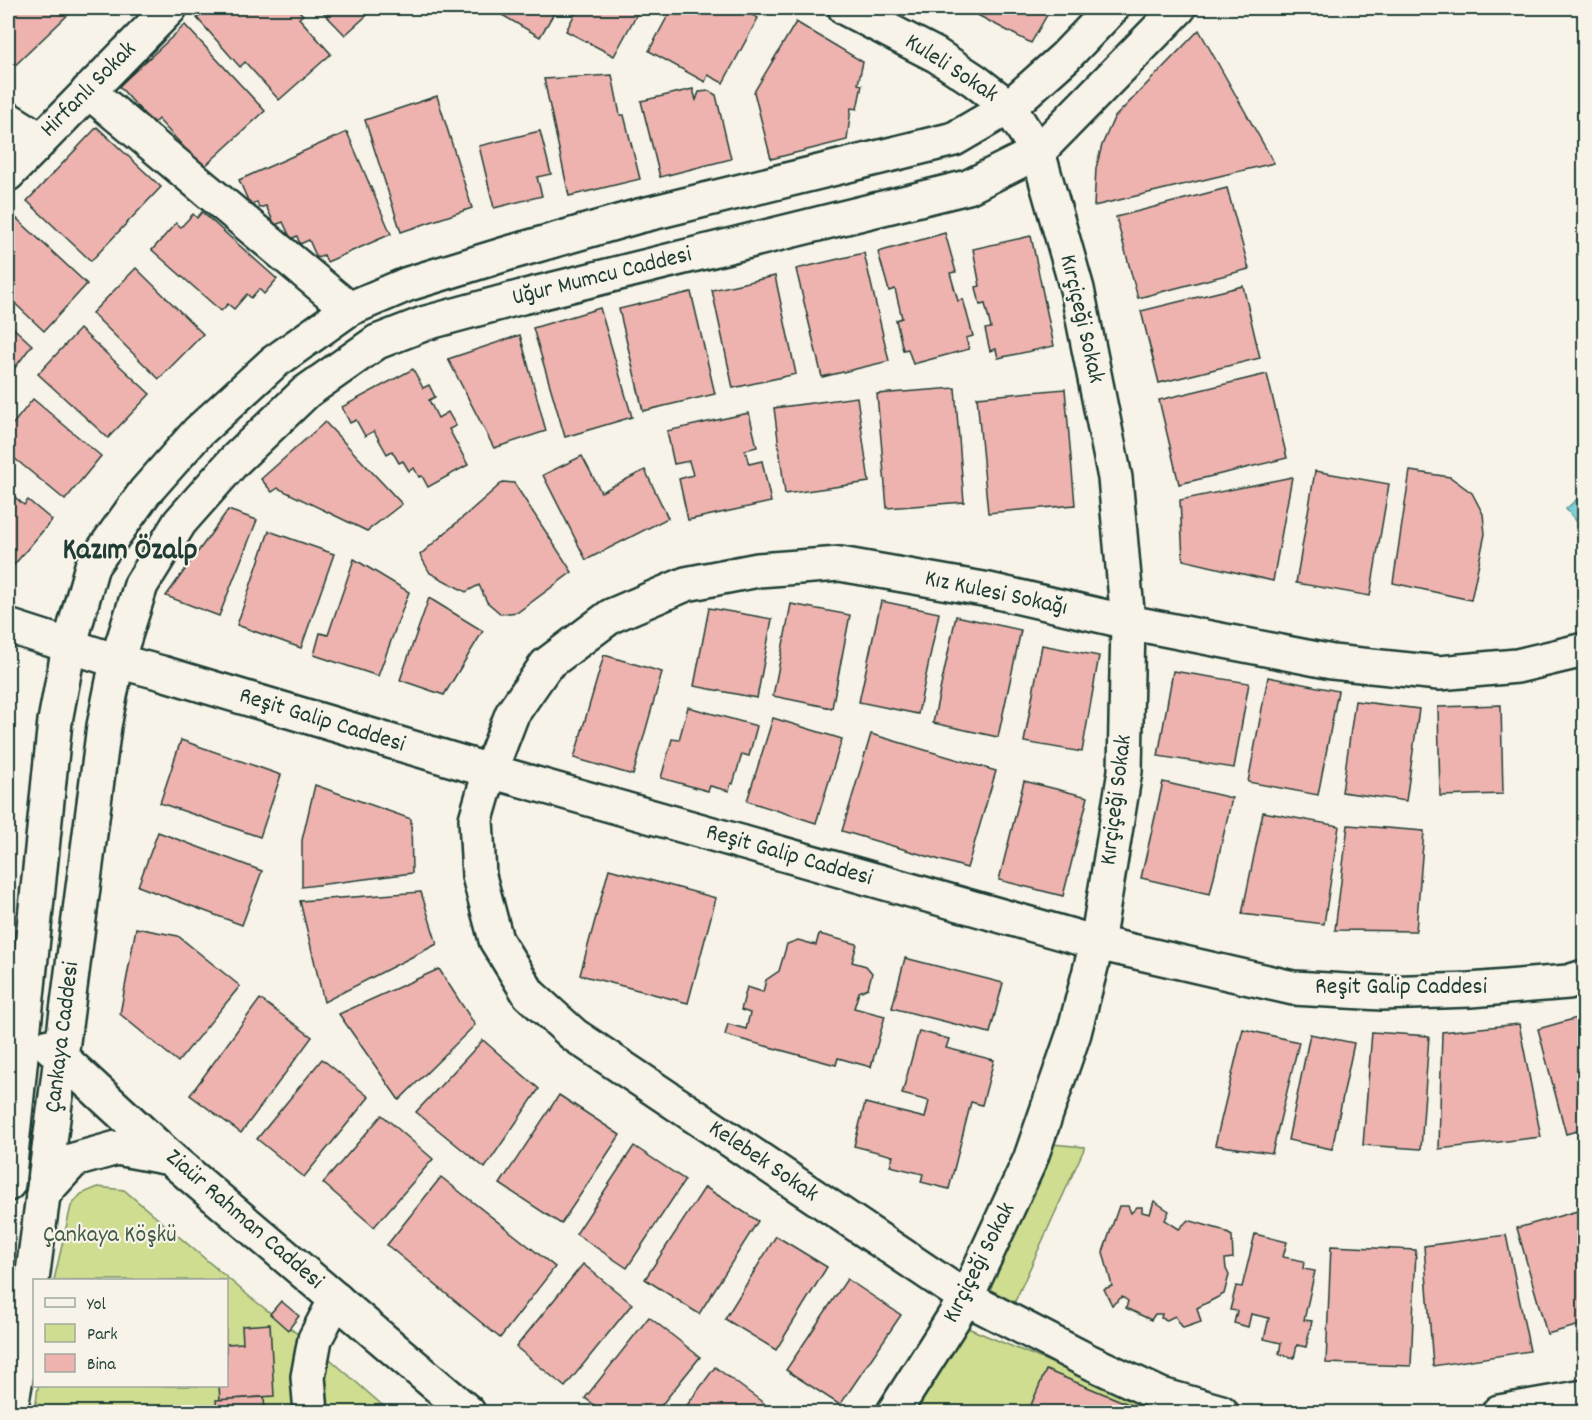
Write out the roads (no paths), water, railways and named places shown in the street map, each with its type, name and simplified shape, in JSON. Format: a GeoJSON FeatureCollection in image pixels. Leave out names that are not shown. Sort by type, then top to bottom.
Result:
{"type":"FeatureCollection","features":[{"type":"Feature","properties":{"kind":"street","name":"Hirfanlı Sokak"},"geometry":{"type":"LineString","coordinates":[[8,174],[170,8]]}},
{"type":"Feature","properties":{"kind":"street","name":"Kuleli Sokak"},"geometry":{"type":"LineString","coordinates":[[845,8],[936,55],[1010,107],[1038,152]]}},
{"type":"Feature","properties":{"kind":"street","name":"Uğur Mumcu Caddesi"},"geometry":{"type":"LineString","coordinates":[[69,647],[92,566],[145,492],[198,432],[273,363],[349,309],[408,284],[530,246],[639,216],[954,139],[1010,107],[1065,57],[1112,8]]}},
{"type":"Feature","properties":{"kind":"street","name":"Uğur Mumcu Caddesi"},"geometry":{"type":"LineString","coordinates":[[117,662],[141,585],[180,522],[234,461],[306,392],[377,342],[426,323],[522,297],[968,187],[1038,152],[1179,8]]}},
{"type":"Feature","properties":{"kind":"street"},"geometry":{"type":"LineString","coordinates":[[88,91],[349,309]]}},
{"type":"Feature","properties":{"kind":"street"},"geometry":{"type":"LineString","coordinates":[[8,118],[40,139]]}},
{"type":"Feature","properties":{"kind":"street","name":"Kırçiçeği Sokak"},"geometry":{"type":"LineString","coordinates":[[894,1413],[966,1298],[1030,1160],[1074,1033],[1097,943],[1125,771],[1128,622],[1115,478],[1077,289],[1038,152]]}},
{"type":"Feature","properties":{"kind":"street","name":"Kız Kulesi Sokağı"},"geometry":{"type":"LineString","coordinates":[[490,771],[512,714],[546,665],[611,616],[686,584],[758,570],[840,564],[989,590],[1128,622],[1332,662],[1438,673],[1516,666],[1584,650]]}},
{"type":"Feature","properties":{"kind":"street","name":"Reşit Galip Caddesi"},"geometry":{"type":"LineString","coordinates":[[8,626],[117,662],[173,676],[490,771],[1097,943],[1293,988],[1382,993],[1568,982],[1584,977]]}},
{"type":"Feature","properties":{"kind":"street","name":"Çankaya Caddesi"},"geometry":{"type":"LineString","coordinates":[[8,1184],[15,1018],[55,721],[69,647]]}},
{"type":"Feature","properties":{"kind":"street","name":"Çankaya Caddesi"},"geometry":{"type":"LineString","coordinates":[[10,1413],[28,1311],[104,726],[117,662]]}},
{"type":"Feature","properties":{"kind":"street","name":"Kelebek Sokak"},"geometry":{"type":"LineString","coordinates":[[490,771],[476,819],[479,876],[496,940],[529,994],[574,1035],[966,1298],[1086,1360],[1161,1395],[1221,1413]]}},
{"type":"Feature","properties":{"kind":"street","name":"Ziaür Rahman Caddesi"},"geometry":{"type":"LineString","coordinates":[[15,1018],[60,1056],[170,1158],[468,1413]]}},
{"type":"Feature","properties":{"kind":"street"},"geometry":{"type":"LineString","coordinates":[[43,1194],[74,1160],[117,1148],[170,1158]]}},
{"type":"Feature","properties":{"kind":"street"},"geometry":{"type":"LineString","coordinates":[[311,1413],[308,1377],[315,1339],[336,1299]]}},
{"type":"Feature","properties":{"kind":"street"},"geometry":{"type":"LineString","coordinates":[[1499,1413],[1584,1397]]}},
{"type":"Feature","properties":{"kind":"water"},"geometry":{"type":"Polygon","coordinates":[[[1584,493],[1584,530],[1566,509],[1584,493]]]}},
{"type":"Feature","properties":{"kind":"district","name":"Kazım Özalp"},"geometry":{"type":"Point","coordinates":[130,552]}},
{"type":"Feature","properties":{"kind":"park label","name":"Çankaya Köşkü"},"geometry":{"type":"Point","coordinates":[110,1236]}}]}
